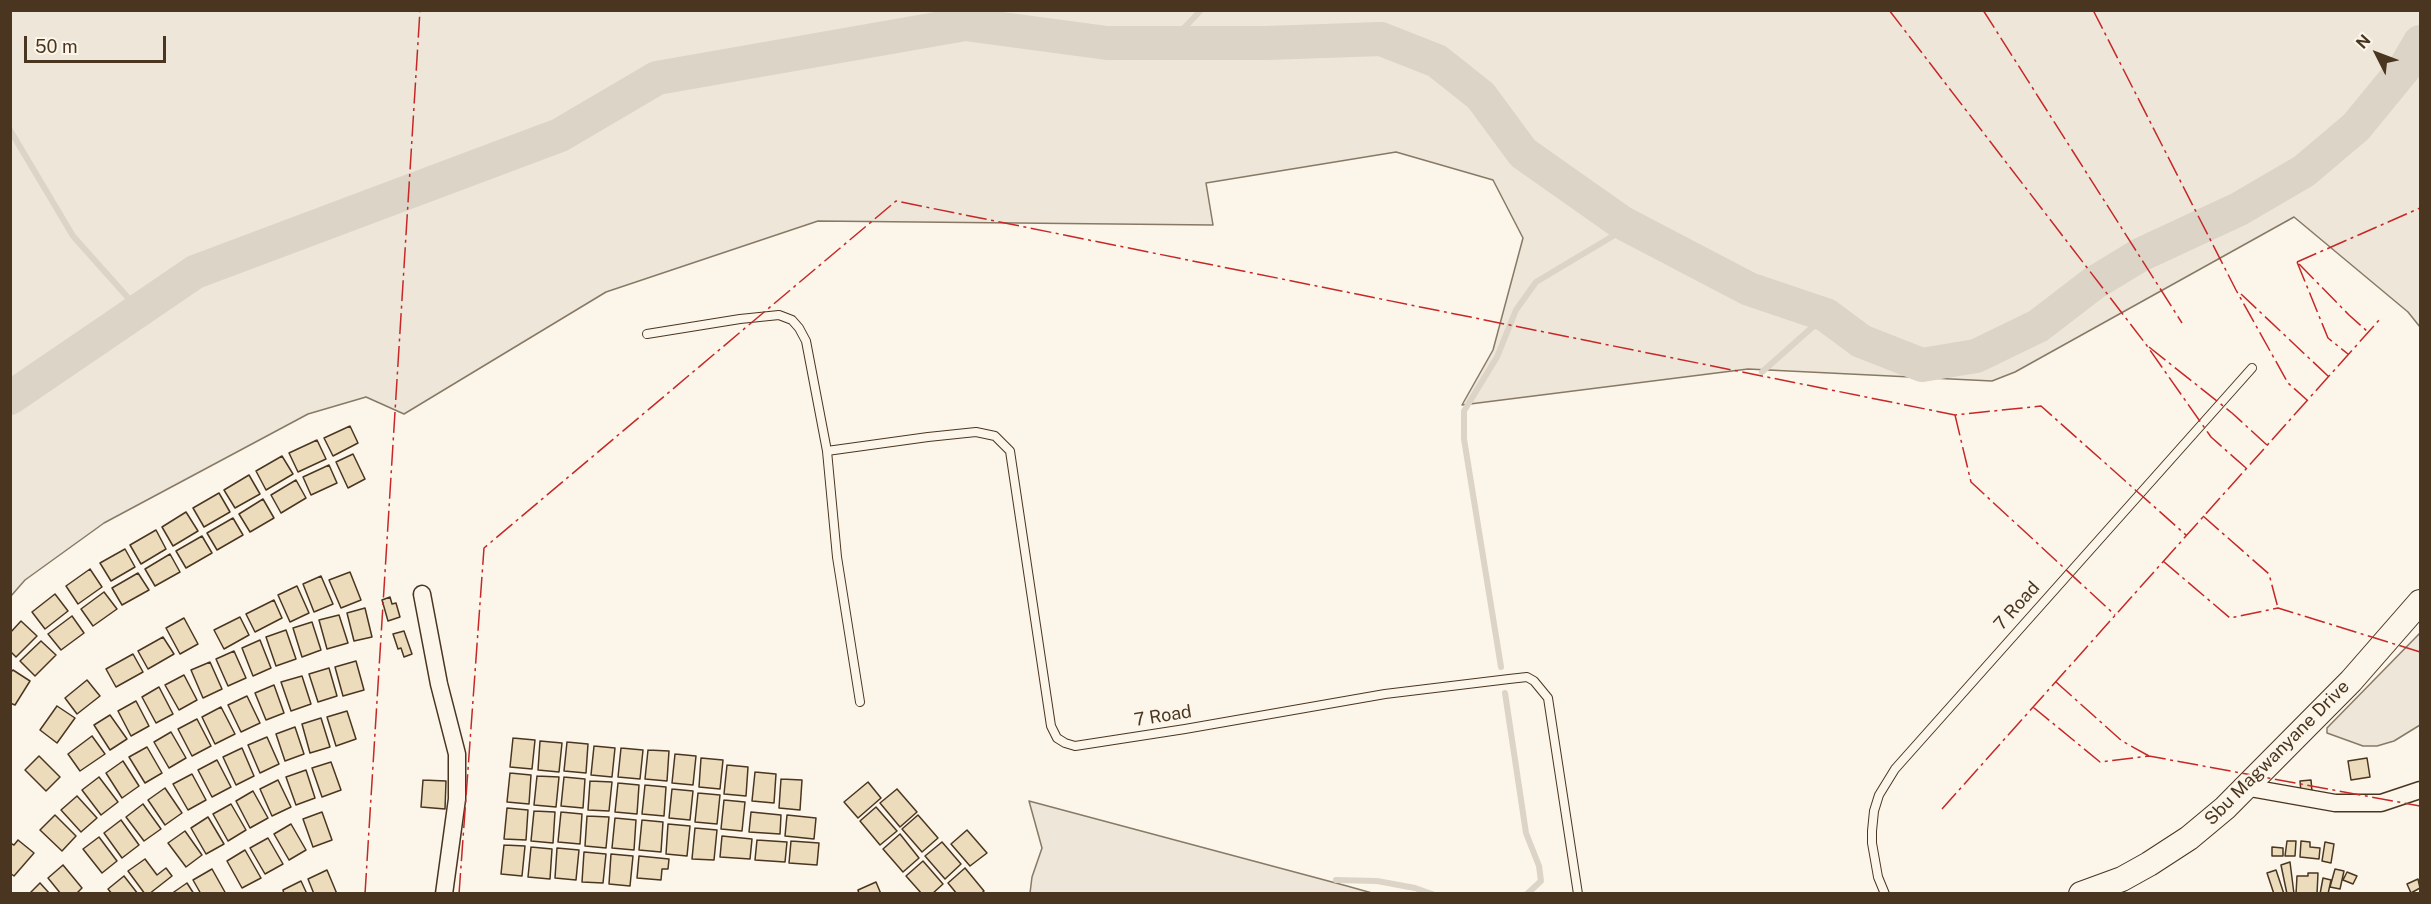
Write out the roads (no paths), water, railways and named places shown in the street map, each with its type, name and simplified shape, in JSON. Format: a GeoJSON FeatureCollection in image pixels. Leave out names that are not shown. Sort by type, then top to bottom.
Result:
{"type":"FeatureCollection","features":[{"type":"Feature","properties":{"kind":"main road","name":"Sbu Magwanyane Drive"},"geometry":{"type":"LineString","coordinates":[[2080,894],[2122,886],[2189,838],[2225,808],[2351,681],[2421,602]]}},
{"type":"Feature","properties":{"kind":"street"},"geometry":{"type":"LineString","coordinates":[[422,594],[439,684],[458,754],[457,799],[444,894]]}},
{"type":"Feature","properties":{"kind":"street"},"geometry":{"type":"LineString","coordinates":[[2246,787],[2335,803],[2380,803],[2421,790]]}},
{"type":"Feature","properties":{"kind":"lane"},"geometry":{"type":"LineString","coordinates":[[646,334],[778,315],[792,320],[799,328],[806,341],[827,451],[837,557],[860,702]]}},
{"type":"Feature","properties":{"kind":"lane","name":"7 Road"},"geometry":{"type":"LineString","coordinates":[[1885,894],[1878,877],[1872,831],[1874,811],[1879,795],[1895,769],[2252,368]]}},
{"type":"Feature","properties":{"kind":"lane","name":"7 Road"},"geometry":{"type":"LineString","coordinates":[[827,451],[976,432],[995,436],[1010,451],[1051,726],[1057,738],[1065,743],[1075,746],[1385,694],[1527,677],[1534,681],[1548,698],[1578,894]]}},
{"type":"Feature","properties":{"kind":"waterway"},"geometry":{"type":"LineString","coordinates":[[1170,43],[1201,10]]}},
{"type":"Feature","properties":{"kind":"waterway"},"geometry":{"type":"LineString","coordinates":[[10,398],[195,272],[560,135],[657,78],[965,24],[1107,43],[1266,43],[1381,39],[1437,61],[1481,96],[1523,153],[1621,222],[1749,289],[1826,315],[1861,341],[1922,365],[1976,356],[2038,326],[2094,283],[2140,255],[2239,209],[2304,171],[2356,127],[2406,66],[2420,42]]}},
{"type":"Feature","properties":{"kind":"waterway"},"geometry":{"type":"LineString","coordinates":[[10,130],[73,236],[139,310]]}},
{"type":"Feature","properties":{"kind":"waterway"},"geometry":{"type":"LineString","coordinates":[[1501,667],[1464,439],[1464,411],[1497,357],[1516,310],[1536,282],[1613,236],[1621,222]]}},
{"type":"Feature","properties":{"kind":"waterway"},"geometry":{"type":"LineString","coordinates":[[1762,372],[1826,315]]}},
{"type":"Feature","properties":{"kind":"waterway"},"geometry":{"type":"LineString","coordinates":[[1505,693],[1526,833],[1539,866],[1541,881],[1527,894]]}},
{"type":"Feature","properties":{"kind":"waterway"},"geometry":{"type":"LineString","coordinates":[[1336,880],[1377,881],[1415,888],[1432,894]]}}]}
